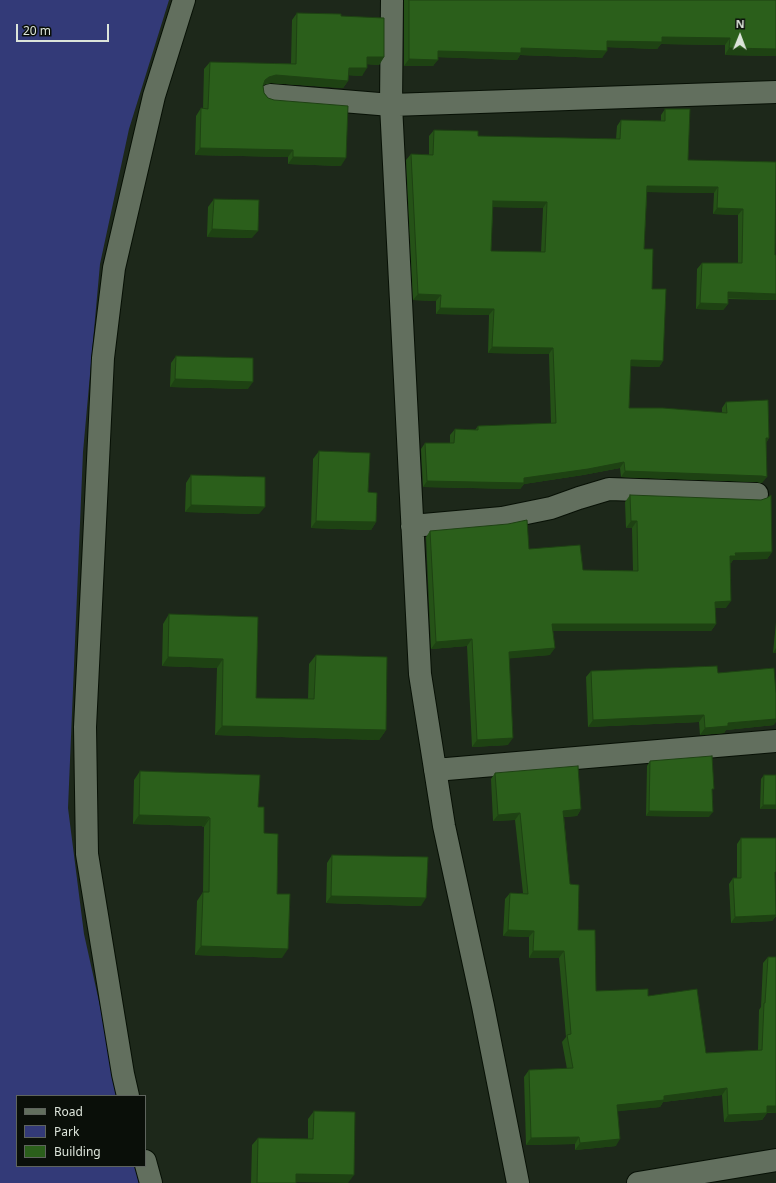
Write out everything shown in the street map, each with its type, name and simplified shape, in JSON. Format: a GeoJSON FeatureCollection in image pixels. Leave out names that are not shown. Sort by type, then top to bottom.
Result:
{"type":"FeatureCollection","features":[{"type":"Feature","properties":{"kind":"street"},"geometry":{"type":"LineString","coordinates":[[128,1095],[123,1074],[87,854],[85,727],[103,358],[114,268],[154,96],[184,0]]}},
{"type":"Feature","properties":{"kind":"street"},"geometry":{"type":"LineString","coordinates":[[392,0],[391,105],[420,674],[444,826],[483,1006],[518,1183]]}},
{"type":"Feature","properties":{"kind":"street"},"geometry":{"type":"LineString","coordinates":[[270,94],[391,105],[776,92]]}},
{"type":"Feature","properties":{"kind":"street"},"geometry":{"type":"LineString","coordinates":[[412,526],[502,518],[551,508],[609,489],[757,494]]}},
{"type":"Feature","properties":{"kind":"street"},"geometry":{"type":"LineString","coordinates":[[435,770],[776,741]]}},
{"type":"Feature","properties":{"kind":"street"},"geometry":{"type":"LineString","coordinates":[[638,1183],[776,1160]]}},
{"type":"Feature","properties":{"kind":"street"},"geometry":{"type":"LineString","coordinates":[[146,1165],[151,1183]]}},
{"type":"Feature","properties":{"kind":"green space"},"geometry":{"type":"Polygon","coordinates":[[[0,0],[169,0],[129,129],[100,264],[83,452],[68,808],[84,934],[120,1095],[16,1095],[16,1167],[135,1167],[139,1183],[0,1183],[0,0]]]}},
{"type":"Feature","properties":{"kind":"building"},"geometry":{"type":"Polygon","coordinates":[[[409,0],[776,0],[776,49],[729,48],[730,38],[662,37],[662,42],[607,41],[607,51],[521,48],[521,53],[438,51],[438,60],[409,59],[409,0]]]}},
{"type":"Feature","properties":{"kind":"building"},"geometry":{"type":"Polygon","coordinates":[[[297,13],[341,14],[341,16],[384,18],[384,57],[367,57],[367,68],[349,68],[348,81],[276,75],[265,80],[263,86],[264,93],[268,98],[274,100],[348,106],[346,158],[293,157],[293,150],[200,148],[201,108],[208,109],[210,62],[296,64],[297,13]]]}},
{"type":"Feature","properties":{"kind":"building"},"geometry":{"type":"Polygon","coordinates":[[[665,109],[690,109],[688,160],[776,162],[776,294],[728,292],[728,304],[700,303],[702,263],[742,263],[743,209],[717,208],[718,187],[647,186],[644,249],[653,249],[652,289],[666,289],[663,361],[631,360],[629,408],[663,408],[727,413],[726,402],[768,400],[769,438],[766,438],[767,477],[625,471],[624,462],[588,469],[524,478],[524,483],[427,481],[425,443],[454,443],[455,429],[478,430],[478,426],[556,423],[553,348],[492,347],[494,309],[440,308],[441,295],[418,294],[411,154],[433,155],[434,130],[478,131],[478,136],[620,139],[621,120],[665,121],[665,109]],[[493,201],[491,251],[545,252],[547,202],[493,201]]]}},
{"type":"Feature","properties":{"kind":"building"},"geometry":{"type":"Polygon","coordinates":[[[214,199],[259,200],[258,231],[212,229],[214,199]]]}},
{"type":"Feature","properties":{"kind":"building"},"geometry":{"type":"Polygon","coordinates":[[[176,356],[253,358],[253,382],[175,379],[176,356]]]}},
{"type":"Feature","properties":{"kind":"building"},"geometry":{"type":"Polygon","coordinates":[[[319,451],[370,453],[368,492],[377,493],[376,522],[316,521],[319,451]]]}},
{"type":"Feature","properties":{"kind":"building"},"geometry":{"type":"Polygon","coordinates":[[[191,475],[265,477],[265,507],[191,505],[191,475]]]}},
{"type":"Feature","properties":{"kind":"building"},"geometry":{"type":"Polygon","coordinates":[[[630,495],[761,500],[771,495],[772,552],[735,553],[736,556],[730,556],[731,601],[715,602],[716,624],[552,624],[555,648],[509,652],[513,738],[477,740],[472,639],[436,642],[430,531],[508,524],[527,520],[529,549],[580,545],[583,570],[638,571],[637,521],[631,521],[630,495]]]}},
{"type":"Feature","properties":{"kind":"building"},"geometry":{"type":"Polygon","coordinates":[[[169,614],[258,617],[256,698],[314,699],[316,655],[387,657],[386,730],[222,726],[223,659],[168,657],[169,614]]]}},
{"type":"Feature","properties":{"kind":"building"},"geometry":{"type":"Polygon","coordinates":[[[717,666],[718,673],[774,668],[776,719],[728,723],[728,726],[705,728],[704,715],[593,720],[591,671],[717,666]]]}},
{"type":"Feature","properties":{"kind":"building"},"geometry":{"type":"Polygon","coordinates":[[[712,756],[714,789],[712,789],[713,812],[649,811],[650,761],[712,756]]]}},
{"type":"Feature","properties":{"kind":"building"},"geometry":{"type":"Polygon","coordinates":[[[578,766],[581,809],[563,811],[570,884],[579,885],[578,930],[595,930],[596,991],[648,989],[648,996],[697,989],[706,1053],[762,1050],[768,957],[776,957],[776,1106],[767,1106],[767,1113],[728,1115],[727,1088],[664,1096],[664,1100],[617,1105],[620,1139],[580,1143],[579,1137],[531,1138],[529,1070],[573,1068],[567,1035],[571,1034],[564,951],[533,951],[534,931],[508,930],[510,893],[528,894],[520,813],[498,815],[495,773],[578,766]]]}},
{"type":"Feature","properties":{"kind":"building"},"geometry":{"type":"Polygon","coordinates":[[[140,771],[260,775],[258,807],[264,807],[264,833],[278,834],[277,894],[290,894],[288,949],[201,946],[203,892],[209,892],[210,818],[139,815],[140,771]]]}},
{"type":"Feature","properties":{"kind":"building"},"geometry":{"type":"Polygon","coordinates":[[[764,775],[776,775],[776,805],[763,805],[764,775]]]}},
{"type":"Feature","properties":{"kind":"building"},"geometry":{"type":"Polygon","coordinates":[[[741,838],[776,838],[776,915],[735,917],[733,878],[741,878],[741,838]]]}},
{"type":"Feature","properties":{"kind":"building"},"geometry":{"type":"Polygon","coordinates":[[[332,855],[428,857],[426,898],[331,896],[332,855]]]}},
{"type":"Feature","properties":{"kind":"building"},"geometry":{"type":"Polygon","coordinates":[[[314,1111],[355,1112],[354,1175],[296,1174],[296,1183],[257,1183],[258,1138],[313,1139],[314,1111]]]}}]}
